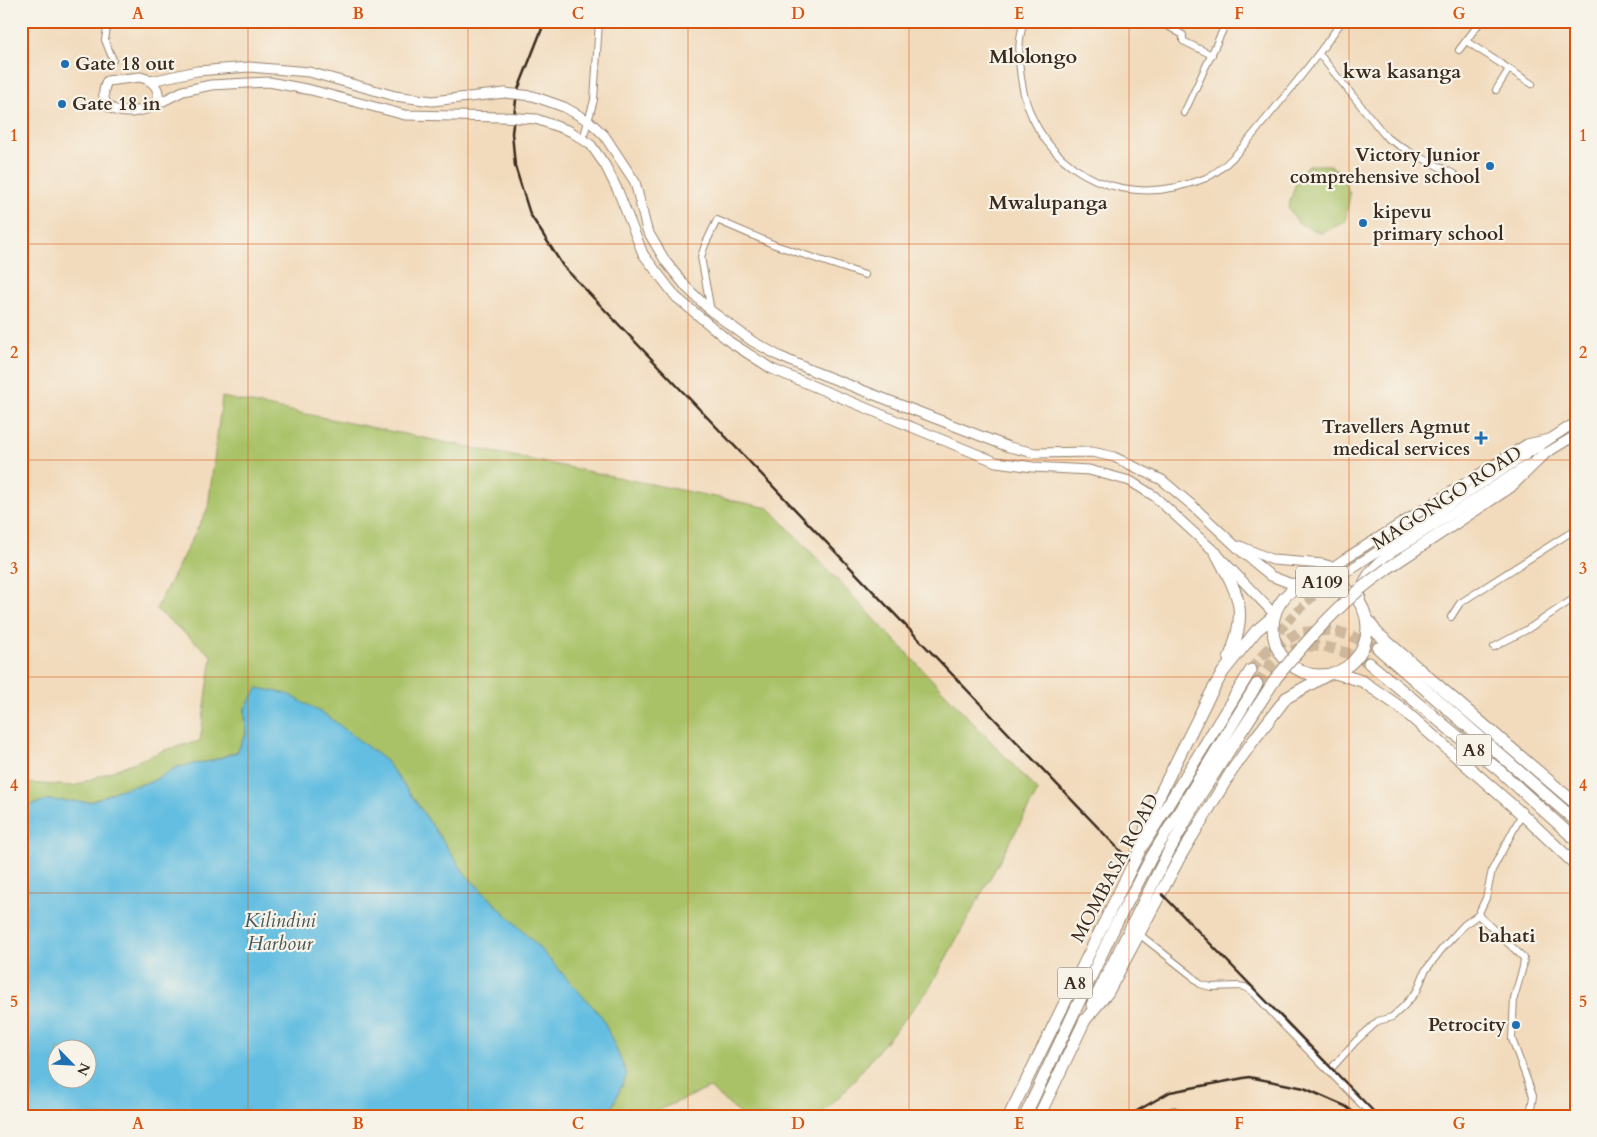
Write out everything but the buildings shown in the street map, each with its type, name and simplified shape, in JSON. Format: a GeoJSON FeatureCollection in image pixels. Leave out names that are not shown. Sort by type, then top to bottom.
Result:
{"type":"FeatureCollection","features":[{"type":"Feature","properties":{"kind":"highway"},"geometry":{"type":"LineString","coordinates":[[1039,1116],[1169,851],[1202,794],[1276,678],[1302,647],[1357,592],[1388,568],[1510,487],[1544,454]]}},
{"type":"Feature","properties":{"kind":"highway"},"geometry":{"type":"LineString","coordinates":[[1140,850],[1148,820],[1202,710],[1223,672],[1238,635],[1240,614],[1236,590],[1216,553]]}},
{"type":"Feature","properties":{"kind":"highway","name":"A109"},"geometry":{"type":"LineString","coordinates":[[1320,582],[1335,584],[1348,591],[1363,610],[1366,636],[1361,650],[1351,664],[1331,674],[1312,675],[1297,670],[1285,660],[1277,647],[1273,633],[1275,615],[1281,602],[1292,591],[1305,584],[1320,582]]}},
{"type":"Feature","properties":{"kind":"highway"},"geometry":{"type":"LineString","coordinates":[[1363,610],[1377,633],[1576,804]]}},
{"type":"Feature","properties":{"kind":"highway"},"geometry":{"type":"LineString","coordinates":[[1223,672],[1256,631],[1275,615]]}},
{"type":"Feature","properties":{"kind":"highway","name":"A8"},"geometry":{"type":"LineString","coordinates":[[1378,648],[1576,821]]}},
{"type":"Feature","properties":{"kind":"highway","name":"A8"},"geometry":{"type":"LineString","coordinates":[[1369,663],[1500,771],[1576,840]]}},
{"type":"Feature","properties":{"kind":"highway","name":"MOMBASA ROAD"},"geometry":{"type":"LineString","coordinates":[[1009,1116],[1140,850],[1251,670]]}},
{"type":"Feature","properties":{"kind":"highway"},"geometry":{"type":"LineString","coordinates":[[1085,1020],[1108,992],[1205,812],[1253,741],[1286,698],[1331,674],[1362,681],[1400,707],[1522,814],[1576,865]]}},
{"type":"Feature","properties":{"kind":"highway","name":"MOMBASA ROAD"},"geometry":{"type":"LineString","coordinates":[[1025,1116],[1115,926],[1152,856],[1257,684]]}},
{"type":"Feature","properties":{"kind":"main road"},"geometry":{"type":"LineString","coordinates":[[151,81],[198,71],[249,67],[309,72],[395,96],[432,101],[505,93],[533,96],[564,107],[589,120],[604,134],[635,182],[647,230],[666,262],[687,288],[711,311],[752,340],[812,372],[1009,447],[1035,452],[1092,452],[1114,458],[1162,480],[1271,576],[1289,583],[1305,584],[1527,444],[1548,439]]}},
{"type":"Feature","properties":{"kind":"main road"},"geometry":{"type":"LineString","coordinates":[[153,106],[157,102],[158,92],[155,84],[151,81],[140,77],[107,81],[103,96],[107,105],[117,111],[138,110],[153,106],[183,91],[211,85],[269,82],[311,90],[405,115],[536,119],[570,131],[590,145],[605,165],[618,191],[643,254],[676,296],[730,342],[772,369],[996,462],[1033,467],[1089,470],[1130,481],[1154,496],[1216,553],[1275,615]]}},
{"type":"Feature","properties":{"kind":"main road","name":"MAGONGO ROAD"},"geometry":{"type":"LineString","coordinates":[[1346,572],[1576,422]]}},
{"type":"Feature","properties":{"kind":"main road","name":"MAGONGO ROAD"},"geometry":{"type":"LineString","coordinates":[[1363,610],[1360,597],[1362,585],[1371,568],[1385,557],[1576,435]]}},
{"type":"Feature","properties":{"kind":"main road"},"geometry":{"type":"LineString","coordinates":[[1233,544],[1273,560],[1323,564],[1332,567]]}},
{"type":"Feature","properties":{"kind":"street"},"geometry":{"type":"LineString","coordinates":[[108,21],[105,40],[113,60]]}},
{"type":"Feature","properties":{"kind":"street"},"geometry":{"type":"LineString","coordinates":[[583,139],[594,100],[599,21]]}},
{"type":"Feature","properties":{"kind":"street"},"geometry":{"type":"LineString","coordinates":[[1024,21],[1019,50],[1022,87],[1027,109],[1043,138],[1072,166],[1100,183],[1111,187],[1146,191],[1164,190],[1204,179],[1214,174],[1242,147],[1319,54],[1342,21]]}},
{"type":"Feature","properties":{"kind":"street"},"geometry":{"type":"LineString","coordinates":[[1158,21],[1183,35],[1183,41],[1212,54]]}},
{"type":"Feature","properties":{"kind":"street"},"geometry":{"type":"LineString","coordinates":[[1184,113],[1227,21]]}},
{"type":"Feature","properties":{"kind":"street"},"geometry":{"type":"LineString","coordinates":[[1459,50],[1481,21]]}},
{"type":"Feature","properties":{"kind":"street"},"geometry":{"type":"LineString","coordinates":[[1466,41],[1532,84]]}},
{"type":"Feature","properties":{"kind":"street"},"geometry":{"type":"LineString","coordinates":[[1319,54],[1387,138],[1454,174]]}},
{"type":"Feature","properties":{"kind":"street"},"geometry":{"type":"LineString","coordinates":[[1496,90],[1509,69]]}},
{"type":"Feature","properties":{"kind":"street"},"geometry":{"type":"LineString","coordinates":[[711,311],[701,257],[717,220],[775,245],[865,275]]}},
{"type":"Feature","properties":{"kind":"street"},"geometry":{"type":"LineString","coordinates":[[1451,617],[1460,603],[1576,529]]}},
{"type":"Feature","properties":{"kind":"street"},"geometry":{"type":"LineString","coordinates":[[1494,647],[1528,629],[1576,597]]}},
{"type":"Feature","properties":{"kind":"street"},"geometry":{"type":"LineString","coordinates":[[1329,1071],[1356,1041],[1378,1021],[1392,1017],[1403,1007],[1417,991],[1425,971],[1442,949],[1464,925],[1478,915],[1486,898],[1492,870],[1522,814]]}},
{"type":"Feature","properties":{"kind":"street"},"geometry":{"type":"LineString","coordinates":[[1478,915],[1524,958],[1514,998],[1512,1038],[1533,1096],[1530,1116]]}},
{"type":"Feature","properties":{"kind":"street"},"geometry":{"type":"LineString","coordinates":[[1139,934],[1200,984],[1211,987],[1232,985],[1250,989],[1373,1116]]}},
{"type":"Feature","properties":{"kind":"street"},"geometry":{"type":"LineString","coordinates":[[1158,1116],[1174,1110],[1187,1116]]}},
{"type":"Feature","properties":{"kind":"green space"},"geometry":{"type":"Polygon","coordinates":[[[1309,165],[1329,165],[1343,174],[1350,195],[1345,222],[1321,233],[1298,223],[1288,207],[1299,174],[1309,165]]]}},
{"type":"Feature","properties":{"kind":"green space"},"geometry":{"type":"Polygon","coordinates":[[[222,397],[769,508],[1038,791],[929,989],[845,1091],[819,1116],[742,1116],[710,1088],[644,1116],[608,1116],[627,1074],[531,939],[466,875],[386,761],[245,708],[246,734],[238,751],[211,761],[177,767],[151,782],[121,789],[90,802],[46,800],[21,809],[21,787],[26,783],[74,786],[168,749],[200,741],[212,656],[156,609],[208,508],[222,397]]]}},
{"type":"Feature","properties":{"kind":"water","name":"Kilindini Harbour"},"geometry":{"type":"Polygon","coordinates":[[[258,688],[288,694],[329,717],[386,761],[466,875],[531,939],[602,1017],[627,1074],[608,1116],[21,1116],[21,809],[46,800],[90,802],[121,789],[151,782],[177,767],[211,761],[237,752],[246,734],[245,708],[258,688]]]}},
{"type":"Feature","properties":{"kind":"tunnel"},"geometry":{"type":"LineString","coordinates":[[1264,654],[1273,640],[1300,608],[1346,572]]}},
{"type":"Feature","properties":{"kind":"tunnel"},"geometry":{"type":"LineString","coordinates":[[1251,670],[1264,654],[1298,633],[1330,630],[1349,635],[1378,648]]}},
{"type":"Feature","properties":{"kind":"tunnel"},"geometry":{"type":"LineString","coordinates":[[1257,684],[1273,662],[1285,654],[1309,646],[1321,646],[1345,652],[1369,663]]}},
{"type":"Feature","properties":{"kind":"railway"},"geometry":{"type":"LineString","coordinates":[[545,21],[517,92],[512,133],[515,166],[530,214],[563,266],[1129,860]]}},
{"type":"Feature","properties":{"kind":"railway"},"geometry":{"type":"LineString","coordinates":[[1162,894],[1378,1116]]}},
{"type":"Feature","properties":{"kind":"railway"},"geometry":{"type":"LineString","coordinates":[[1128,1116],[1170,1092],[1249,1077],[1304,1088],[1345,1106],[1359,1116]]}},
{"type":"Feature","properties":{"kind":"place","name":"Gate 18 out"},"geometry":{"type":"Point","coordinates":[65,64]}},
{"type":"Feature","properties":{"kind":"place","name":"Gate 18 in"},"geometry":{"type":"Point","coordinates":[62,104]}},
{"type":"Feature","properties":{"kind":"place","name":"Victory Junior comprehensive school"},"geometry":{"type":"Point","coordinates":[1490,166]}},
{"type":"Feature","properties":{"kind":"place","name":"kipevu primary school"},"geometry":{"type":"Point","coordinates":[1363,223]}},
{"type":"Feature","properties":{"kind":"place","name":"Travellers Agmut medical services"},"geometry":{"type":"Point","coordinates":[1481,438]}},
{"type":"Feature","properties":{"kind":"place","name":"Petrocity"},"geometry":{"type":"Point","coordinates":[1516,1025]}},
{"type":"Feature","properties":{"kind":"district","name":"Mlolongo"},"geometry":{"type":"Point","coordinates":[1033,56]}},
{"type":"Feature","properties":{"kind":"district","name":"kwa kasanga"},"geometry":{"type":"Point","coordinates":[1402,71]}},
{"type":"Feature","properties":{"kind":"district","name":"Mwalupanga"},"geometry":{"type":"Point","coordinates":[1048,202]}},
{"type":"Feature","properties":{"kind":"district","name":"bahati"},"geometry":{"type":"Point","coordinates":[1507,935]}}]}
